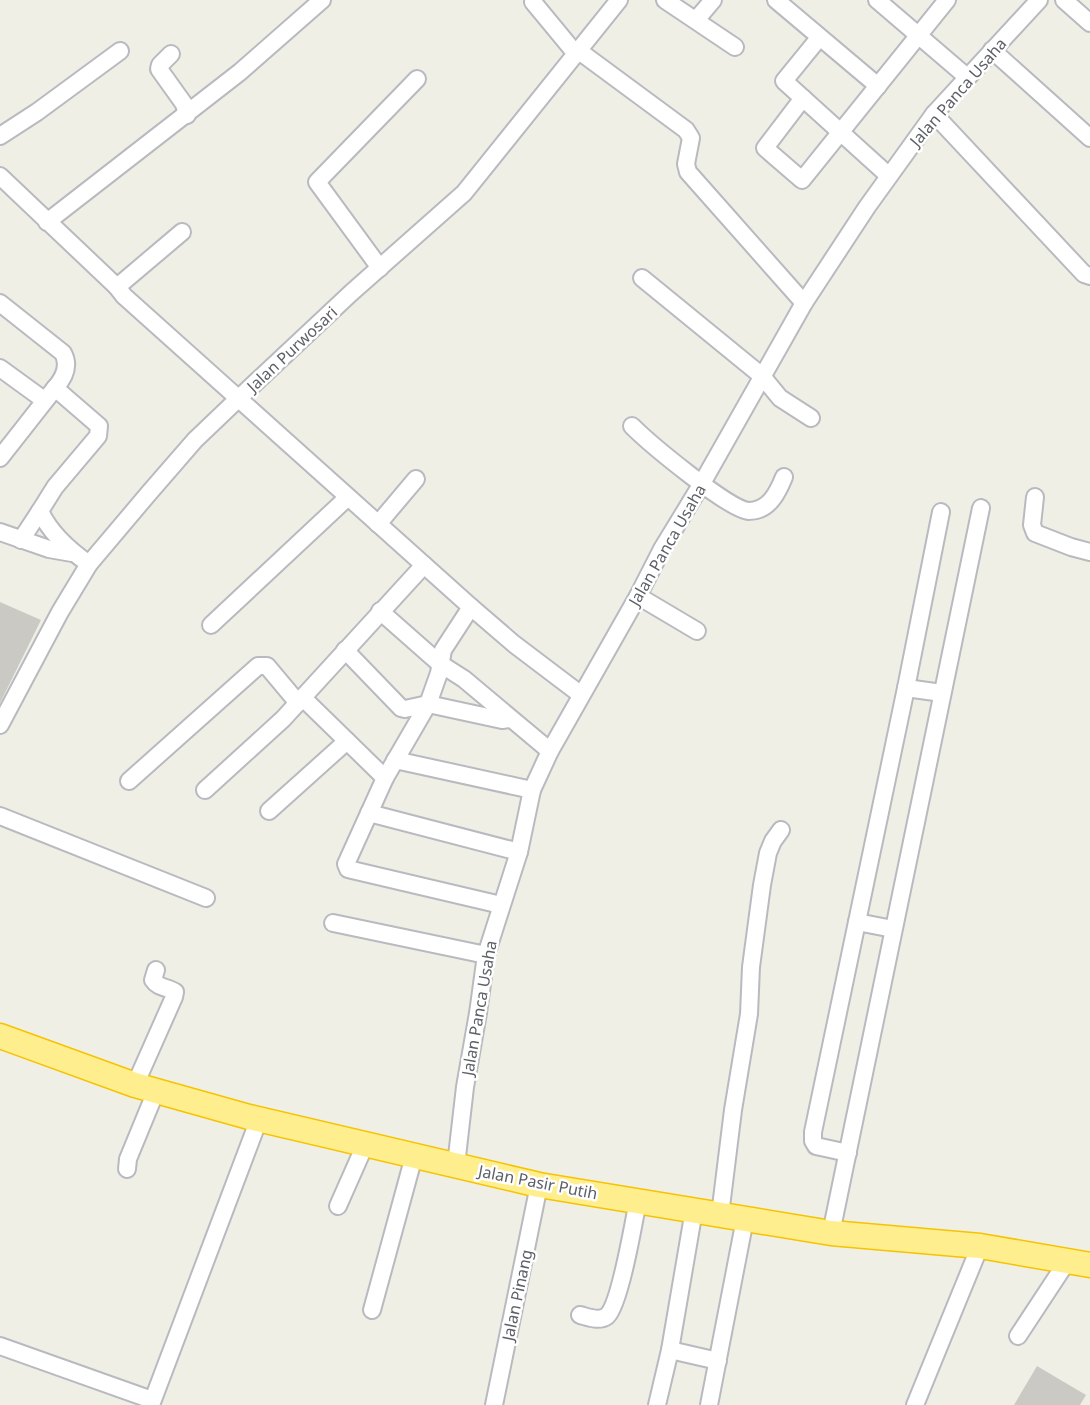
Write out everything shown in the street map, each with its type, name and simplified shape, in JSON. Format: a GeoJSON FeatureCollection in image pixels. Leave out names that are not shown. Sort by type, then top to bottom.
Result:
{"type":"FeatureCollection","features":[{"type":"Feature","properties":{"kind":"highway","name":"Jalan Pasir Putih"},"geometry":{"type":"LineString","coordinates":[[0,1036],[146,1088],[259,1119],[539,1185],[831,1233],[980,1246],[1079,1263]]}},
{"type":"Feature","properties":{"kind":"street"},"geometry":{"type":"LineString","coordinates":[[47,222],[187,115],[322,0]]}},
{"type":"Feature","properties":{"kind":"street","name":"Jalan Purwosari"},"geometry":{"type":"LineString","coordinates":[[0,725],[60,612],[89,564],[195,440],[464,193],[619,0]]}},
{"type":"Feature","properties":{"kind":"street"},"geometry":{"type":"LineString","coordinates":[[665,0],[735,46]]}},
{"type":"Feature","properties":{"kind":"street"},"geometry":{"type":"LineString","coordinates":[[696,20],[713,0]]}},
{"type":"Feature","properties":{"kind":"street"},"geometry":{"type":"LineString","coordinates":[[776,0],[878,86]]}},
{"type":"Feature","properties":{"kind":"street"},"geometry":{"type":"LineString","coordinates":[[878,0],[967,77]]}},
{"type":"Feature","properties":{"kind":"street"},"geometry":{"type":"LineString","coordinates":[[803,98],[765,147],[802,180],[947,0]]}},
{"type":"Feature","properties":{"kind":"street"},"geometry":{"type":"LineString","coordinates":[[1064,0],[1090,23]]}},
{"type":"Feature","properties":{"kind":"street"},"geometry":{"type":"LineString","coordinates":[[533,2],[578,52],[686,130],[691,138],[686,164],[688,172],[804,303]]}},
{"type":"Feature","properties":{"kind":"street","name":"Jalan Panca Usaha"},"geometry":{"type":"LineString","coordinates":[[456,1165],[465,1087],[486,955],[519,852],[532,790],[550,751],[580,694],[638,596],[662,549],[804,303],[867,207],[934,114],[1034,2]]}},
{"type":"Feature","properties":{"kind":"street"},"geometry":{"type":"LineString","coordinates":[[819,38],[784,81],[889,176]]}},
{"type":"Feature","properties":{"kind":"street"},"geometry":{"type":"LineString","coordinates":[[992,50],[1090,138]]}},
{"type":"Feature","properties":{"kind":"street"},"geometry":{"type":"LineString","coordinates":[[0,136],[37,112],[120,51]]}},
{"type":"Feature","properties":{"kind":"street"},"geometry":{"type":"LineString","coordinates":[[171,54],[159,69],[184,104],[187,115]]}},
{"type":"Feature","properties":{"kind":"street"},"geometry":{"type":"LineString","coordinates":[[380,268],[317,182],[417,79]]}},
{"type":"Feature","properties":{"kind":"street"},"geometry":{"type":"LineString","coordinates":[[934,114],[1084,274],[1090,276]]}},
{"type":"Feature","properties":{"kind":"street"},"geometry":{"type":"LineString","coordinates":[[0,176],[124,296],[471,608],[580,694]]}},
{"type":"Feature","properties":{"kind":"street"},"geometry":{"type":"LineString","coordinates":[[117,287],[182,232]]}},
{"type":"Feature","properties":{"kind":"street"},"geometry":{"type":"LineString","coordinates":[[642,278],[762,376],[780,398],[811,418]]}},
{"type":"Feature","properties":{"kind":"street"},"geometry":{"type":"LineString","coordinates":[[0,303],[63,353],[67,365],[61,381],[0,458]]}},
{"type":"Feature","properties":{"kind":"street"},"geometry":{"type":"LineString","coordinates":[[0,368],[49,394],[99,426],[100,431],[55,487],[21,540]]}},
{"type":"Feature","properties":{"kind":"street"},"geometry":{"type":"LineString","coordinates":[[632,426],[649,443],[701,485],[741,509],[751,511],[764,506],[776,496],[784,477]]}},
{"type":"Feature","properties":{"kind":"street"},"geometry":{"type":"LineString","coordinates":[[378,524],[416,479]]}},
{"type":"Feature","properties":{"kind":"street"},"geometry":{"type":"LineString","coordinates":[[211,625],[348,497]]}},
{"type":"Feature","properties":{"kind":"street"},"geometry":{"type":"LineString","coordinates":[[1035,497],[1032,525],[1035,533],[1071,548],[1090,552]]}},
{"type":"Feature","properties":{"kind":"street"},"geometry":{"type":"LineString","coordinates":[[831,1233],[981,508]]}},
{"type":"Feature","properties":{"kind":"street"},"geometry":{"type":"LineString","coordinates":[[40,511],[49,528],[72,552],[89,564]]}},
{"type":"Feature","properties":{"kind":"street"},"geometry":{"type":"LineString","coordinates":[[848,1153],[816,1146],[813,1141],[813,1132],[906,688],[940,512]]}},
{"type":"Feature","properties":{"kind":"street"},"geometry":{"type":"LineString","coordinates":[[0,532],[49,549],[72,552]]}},
{"type":"Feature","properties":{"kind":"street"},"geometry":{"type":"LineString","coordinates":[[205,790],[283,719],[424,565]]}},
{"type":"Feature","properties":{"kind":"street"},"geometry":{"type":"LineString","coordinates":[[638,596],[697,631]]}},
{"type":"Feature","properties":{"kind":"street"},"geometry":{"type":"LineString","coordinates":[[471,608],[443,650],[439,673],[428,704],[385,778],[346,864],[348,869],[501,905]]}},
{"type":"Feature","properties":{"kind":"street"},"geometry":{"type":"LineString","coordinates":[[380,611],[440,663],[464,679],[550,751]]}},
{"type":"Feature","properties":{"kind":"street"},"geometry":{"type":"LineString","coordinates":[[345,651],[401,708],[428,704],[502,720],[510,719]]}},
{"type":"Feature","properties":{"kind":"street"},"geometry":{"type":"LineString","coordinates":[[129,781],[258,666],[267,666],[300,700],[385,778]]}},
{"type":"Feature","properties":{"kind":"street"},"geometry":{"type":"LineString","coordinates":[[906,688],[942,693]]}},
{"type":"Feature","properties":{"kind":"street"},"geometry":{"type":"LineString","coordinates":[[470,714],[482,694]]}},
{"type":"Feature","properties":{"kind":"street"},"geometry":{"type":"LineString","coordinates":[[268,811],[347,741]]}},
{"type":"Feature","properties":{"kind":"street"},"geometry":{"type":"LineString","coordinates":[[395,760],[532,790]]}},
{"type":"Feature","properties":{"kind":"street"},"geometry":{"type":"LineString","coordinates":[[369,813],[519,852]]}},
{"type":"Feature","properties":{"kind":"street"},"geometry":{"type":"LineString","coordinates":[[0,816],[206,898]]}},
{"type":"Feature","properties":{"kind":"street"},"geometry":{"type":"LineString","coordinates":[[720,1215],[733,1110],[749,1014],[751,967],[766,864],[773,841],[781,830]]}},
{"type":"Feature","properties":{"kind":"street"},"geometry":{"type":"LineString","coordinates":[[857,922],[893,929]]}},
{"type":"Feature","properties":{"kind":"street"},"geometry":{"type":"LineString","coordinates":[[333,923],[486,955]]}},
{"type":"Feature","properties":{"kind":"street"},"geometry":{"type":"LineString","coordinates":[[128,1169],[128,1159],[146,1088],[175,992],[156,985],[153,980],[156,970]]}},
{"type":"Feature","properties":{"kind":"street"},"geometry":{"type":"LineString","coordinates":[[0,1346],[151,1402],[259,1119]]}},
{"type":"Feature","properties":{"kind":"street"},"geometry":{"type":"LineString","coordinates":[[338,1206],[365,1145]]}},
{"type":"Feature","properties":{"kind":"street"},"geometry":{"type":"LineString","coordinates":[[372,1310],[414,1156]]}},
{"type":"Feature","properties":{"kind":"street","name":"Jalan Pinang"},"geometry":{"type":"LineString","coordinates":[[494,1405],[539,1185]]}},
{"type":"Feature","properties":{"kind":"street"},"geometry":{"type":"LineString","coordinates":[[580,1315],[594,1319],[601,1318],[611,1310],[623,1276],[638,1200]]}},
{"type":"Feature","properties":{"kind":"street"},"geometry":{"type":"LineString","coordinates":[[657,1405],[670,1350],[694,1210]]}},
{"type":"Feature","properties":{"kind":"street"},"geometry":{"type":"LineString","coordinates":[[709,1405],[745,1219]]}},
{"type":"Feature","properties":{"kind":"street"},"geometry":{"type":"LineString","coordinates":[[915,1405],[980,1246]]}},
{"type":"Feature","properties":{"kind":"street"},"geometry":{"type":"LineString","coordinates":[[1018,1336],[1079,1263]]}},
{"type":"Feature","properties":{"kind":"street"},"geometry":{"type":"LineString","coordinates":[[670,1350],[718,1361]]}},
{"type":"Feature","properties":{"kind":"building"},"geometry":{"type":"Polygon","coordinates":[[[0,602],[41,620],[0,703],[0,602]]]}},
{"type":"Feature","properties":{"kind":"building"},"geometry":{"type":"Polygon","coordinates":[[[1037,1366],[1086,1395],[1080,1405],[1014,1405],[1037,1366]]]}}]}
